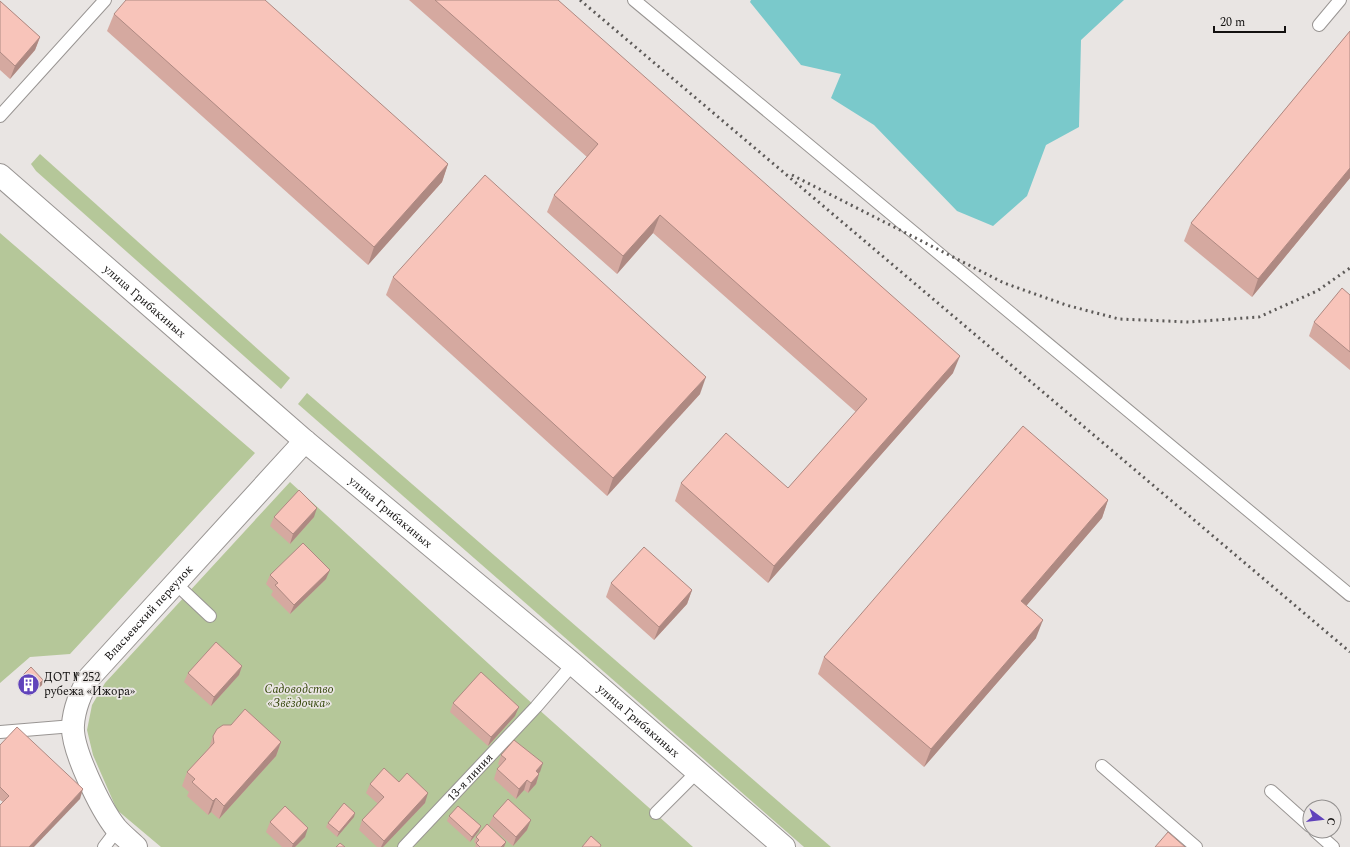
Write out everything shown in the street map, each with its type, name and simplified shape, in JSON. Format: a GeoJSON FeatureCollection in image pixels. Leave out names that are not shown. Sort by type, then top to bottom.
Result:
{"type":"FeatureCollection","features":[{"type":"Feature","properties":{"kind":"street","name":"улица Грибакиных"},"geometry":{"type":"LineString","coordinates":[[0,175],[305,441],[573,664],[784,847]]}},
{"type":"Feature","properties":{"kind":"street","name":"Власьевский переулок"},"geometry":{"type":"LineString","coordinates":[[136,847],[117,830],[103,810],[77,748],[73,726],[77,701],[88,678],[305,441]]}},
{"type":"Feature","properties":{"kind":"lane"},"geometry":{"type":"LineString","coordinates":[[0,116],[105,0]]}},
{"type":"Feature","properties":{"kind":"lane"},"geometry":{"type":"LineString","coordinates":[[634,0],[1350,595]]}},
{"type":"Feature","properties":{"kind":"lane"},"geometry":{"type":"LineString","coordinates":[[1319,25],[1340,0]]}},
{"type":"Feature","properties":{"kind":"lane"},"geometry":{"type":"LineString","coordinates":[[175,583],[210,616]]}},
{"type":"Feature","properties":{"kind":"lane","name":"13-я линия"},"geometry":{"type":"LineString","coordinates":[[404,847],[536,707],[573,664]]}},
{"type":"Feature","properties":{"kind":"lane"},"geometry":{"type":"LineString","coordinates":[[0,732],[73,726]]}},
{"type":"Feature","properties":{"kind":"lane"},"geometry":{"type":"LineString","coordinates":[[1102,766],[1196,847]]}},
{"type":"Feature","properties":{"kind":"lane"},"geometry":{"type":"LineString","coordinates":[[656,813],[698,772]]}},
{"type":"Feature","properties":{"kind":"lane"},"geometry":{"type":"LineString","coordinates":[[1271,791],[1302,819]]}},
{"type":"Feature","properties":{"kind":"lane"},"geometry":{"type":"LineString","coordinates":[[104,847],[117,830]]}},
{"type":"Feature","properties":{"kind":"lane"},"geometry":{"type":"LineString","coordinates":[[1324,839],[1333,847]]}},
{"type":"Feature","properties":{"kind":"green space"},"geometry":{"type":"Polygon","coordinates":[[[40,154],[290,378],[281,389],[36,171],[31,164],[40,154]]]}},
{"type":"Feature","properties":{"kind":"green space"},"geometry":{"type":"Polygon","coordinates":[[[0,233],[255,453],[70,654],[30,657],[0,683],[0,233]]]}},
{"type":"Feature","properties":{"kind":"green space"},"geometry":{"type":"Polygon","coordinates":[[[307,393],[831,847],[804,847],[298,404],[307,393]]]}},
{"type":"Feature","properties":{"kind":"green space","name":"Садоводство «Звёздочка»"},"geometry":{"type":"Polygon","coordinates":[[[290,482],[536,707],[693,847],[161,847],[117,810],[93,755],[87,730],[92,705],[105,683],[290,482]]]}},
{"type":"Feature","properties":{"kind":"water"},"geometry":{"type":"Polygon","coordinates":[[[751,0],[1124,0],[1081,40],[1079,127],[1046,145],[1027,196],[993,226],[957,211],[874,125],[831,98],[841,74],[801,65],[750,2],[751,0]]]}},
{"type":"Feature","properties":{"kind":"building"},"geometry":{"type":"Polygon","coordinates":[[[126,0],[265,0],[448,164],[374,247],[114,14],[126,0]]]}},
{"type":"Feature","properties":{"kind":"building"},"geometry":{"type":"Polygon","coordinates":[[[435,0],[558,0],[960,356],[774,566],[681,483],[726,433],[788,488],[867,399],[660,215],[623,256],[554,195],[598,144],[435,0]]]}},
{"type":"Feature","properties":{"kind":"building"},"geometry":{"type":"Polygon","coordinates":[[[0,1],[40,37],[15,66],[0,52],[0,1]]]}},
{"type":"Feature","properties":{"kind":"building"},"geometry":{"type":"Polygon","coordinates":[[[1350,31],[1350,168],[1258,279],[1191,223],[1350,31]]]}},
{"type":"Feature","properties":{"kind":"building"},"geometry":{"type":"Polygon","coordinates":[[[485,175],[706,377],[613,478],[393,277],[485,175]]]}},
{"type":"Feature","properties":{"kind":"building"},"geometry":{"type":"Polygon","coordinates":[[[1342,288],[1350,295],[1350,352],[1314,322],[1342,288]]]}},
{"type":"Feature","properties":{"kind":"building"},"geometry":{"type":"Polygon","coordinates":[[[1023,426],[1108,500],[1021,601],[1043,620],[931,749],[824,657],[1023,426]]]}},
{"type":"Feature","properties":{"kind":"building"},"geometry":{"type":"Polygon","coordinates":[[[299,490],[317,508],[293,534],[274,517],[299,490]]]}},
{"type":"Feature","properties":{"kind":"building"},"geometry":{"type":"Polygon","coordinates":[[[303,543],[330,570],[294,605],[275,585],[278,583],[270,575],[303,543]]]}},
{"type":"Feature","properties":{"kind":"building"},"geometry":{"type":"Polygon","coordinates":[[[644,547],[692,590],[659,627],[611,583],[644,547]]]}},
{"type":"Feature","properties":{"kind":"building"},"geometry":{"type":"Polygon","coordinates":[[[216,642],[242,666],[214,697],[188,673],[216,642]]]}},
{"type":"Feature","properties":{"kind":"building","name":"ДОТ № 252 рубежа «Ижора»"},"geometry":{"type":"Polygon","coordinates":[[[31,667],[43,680],[32,691],[19,679],[31,667]]]}},
{"type":"Feature","properties":{"kind":"building"},"geometry":{"type":"Polygon","coordinates":[[[481,672],[519,707],[491,737],[453,703],[481,672]]]}},
{"type":"Feature","properties":{"kind":"building"},"geometry":{"type":"Polygon","coordinates":[[[245,709],[281,742],[224,806],[216,798],[213,801],[192,782],[195,779],[187,772],[214,743],[213,736],[217,729],[223,725],[231,725],[245,709]]]}},
{"type":"Feature","properties":{"kind":"building"},"geometry":{"type":"Polygon","coordinates":[[[17,727],[83,789],[29,847],[0,847],[0,805],[9,796],[0,787],[0,745],[17,727]]]}},
{"type":"Feature","properties":{"kind":"building"},"geometry":{"type":"Polygon","coordinates":[[[514,740],[543,763],[536,771],[539,774],[531,783],[527,780],[519,789],[497,769],[506,759],[501,755],[514,740]]]}},
{"type":"Feature","properties":{"kind":"building"},"geometry":{"type":"Polygon","coordinates":[[[384,768],[399,782],[407,773],[428,793],[384,841],[362,820],[384,797],[370,784],[384,768]]]}},
{"type":"Feature","properties":{"kind":"building"},"geometry":{"type":"Polygon","coordinates":[[[508,799],[531,820],[516,837],[493,816],[508,799]]]}},
{"type":"Feature","properties":{"kind":"building"},"geometry":{"type":"Polygon","coordinates":[[[344,803],[355,813],[339,832],[328,823],[344,803]]]}},
{"type":"Feature","properties":{"kind":"building"},"geometry":{"type":"Polygon","coordinates":[[[285,806],[308,828],[293,844],[270,822],[285,806]]]}},
{"type":"Feature","properties":{"kind":"building"},"geometry":{"type":"Polygon","coordinates":[[[458,806],[481,826],[472,837],[449,816],[458,806]]]}},
{"type":"Feature","properties":{"kind":"building"},"geometry":{"type":"Polygon","coordinates":[[[487,824],[506,842],[501,847],[480,847],[476,843],[479,840],[476,837],[487,824]]]}},
{"type":"Feature","properties":{"kind":"building"},"geometry":{"type":"Polygon","coordinates":[[[1168,832],[1185,847],[1155,847],[1168,832]]]}},
{"type":"Feature","properties":{"kind":"building"},"geometry":{"type":"Polygon","coordinates":[[[591,836],[601,845],[600,847],[582,847],[591,836]]]}},
{"type":"Feature","properties":{"kind":"building"},"geometry":{"type":"Polygon","coordinates":[[[340,843],[345,847],[336,847],[340,843]]]}},
{"type":"Feature","properties":{"kind":"railway"},"geometry":{"type":"LineString","coordinates":[[580,0],[1350,652]]}},
{"type":"Feature","properties":{"kind":"railway"},"geometry":{"type":"LineString","coordinates":[[792,175],[1004,283],[1066,305],[1119,319],[1189,322],[1259,317],[1317,291],[1350,268]]}},
{"type":"Feature","properties":{"kind":"place","name":"ДОТ № 252 рубежа «Ижора»"},"geometry":{"type":"Point","coordinates":[29,684]}}]}
